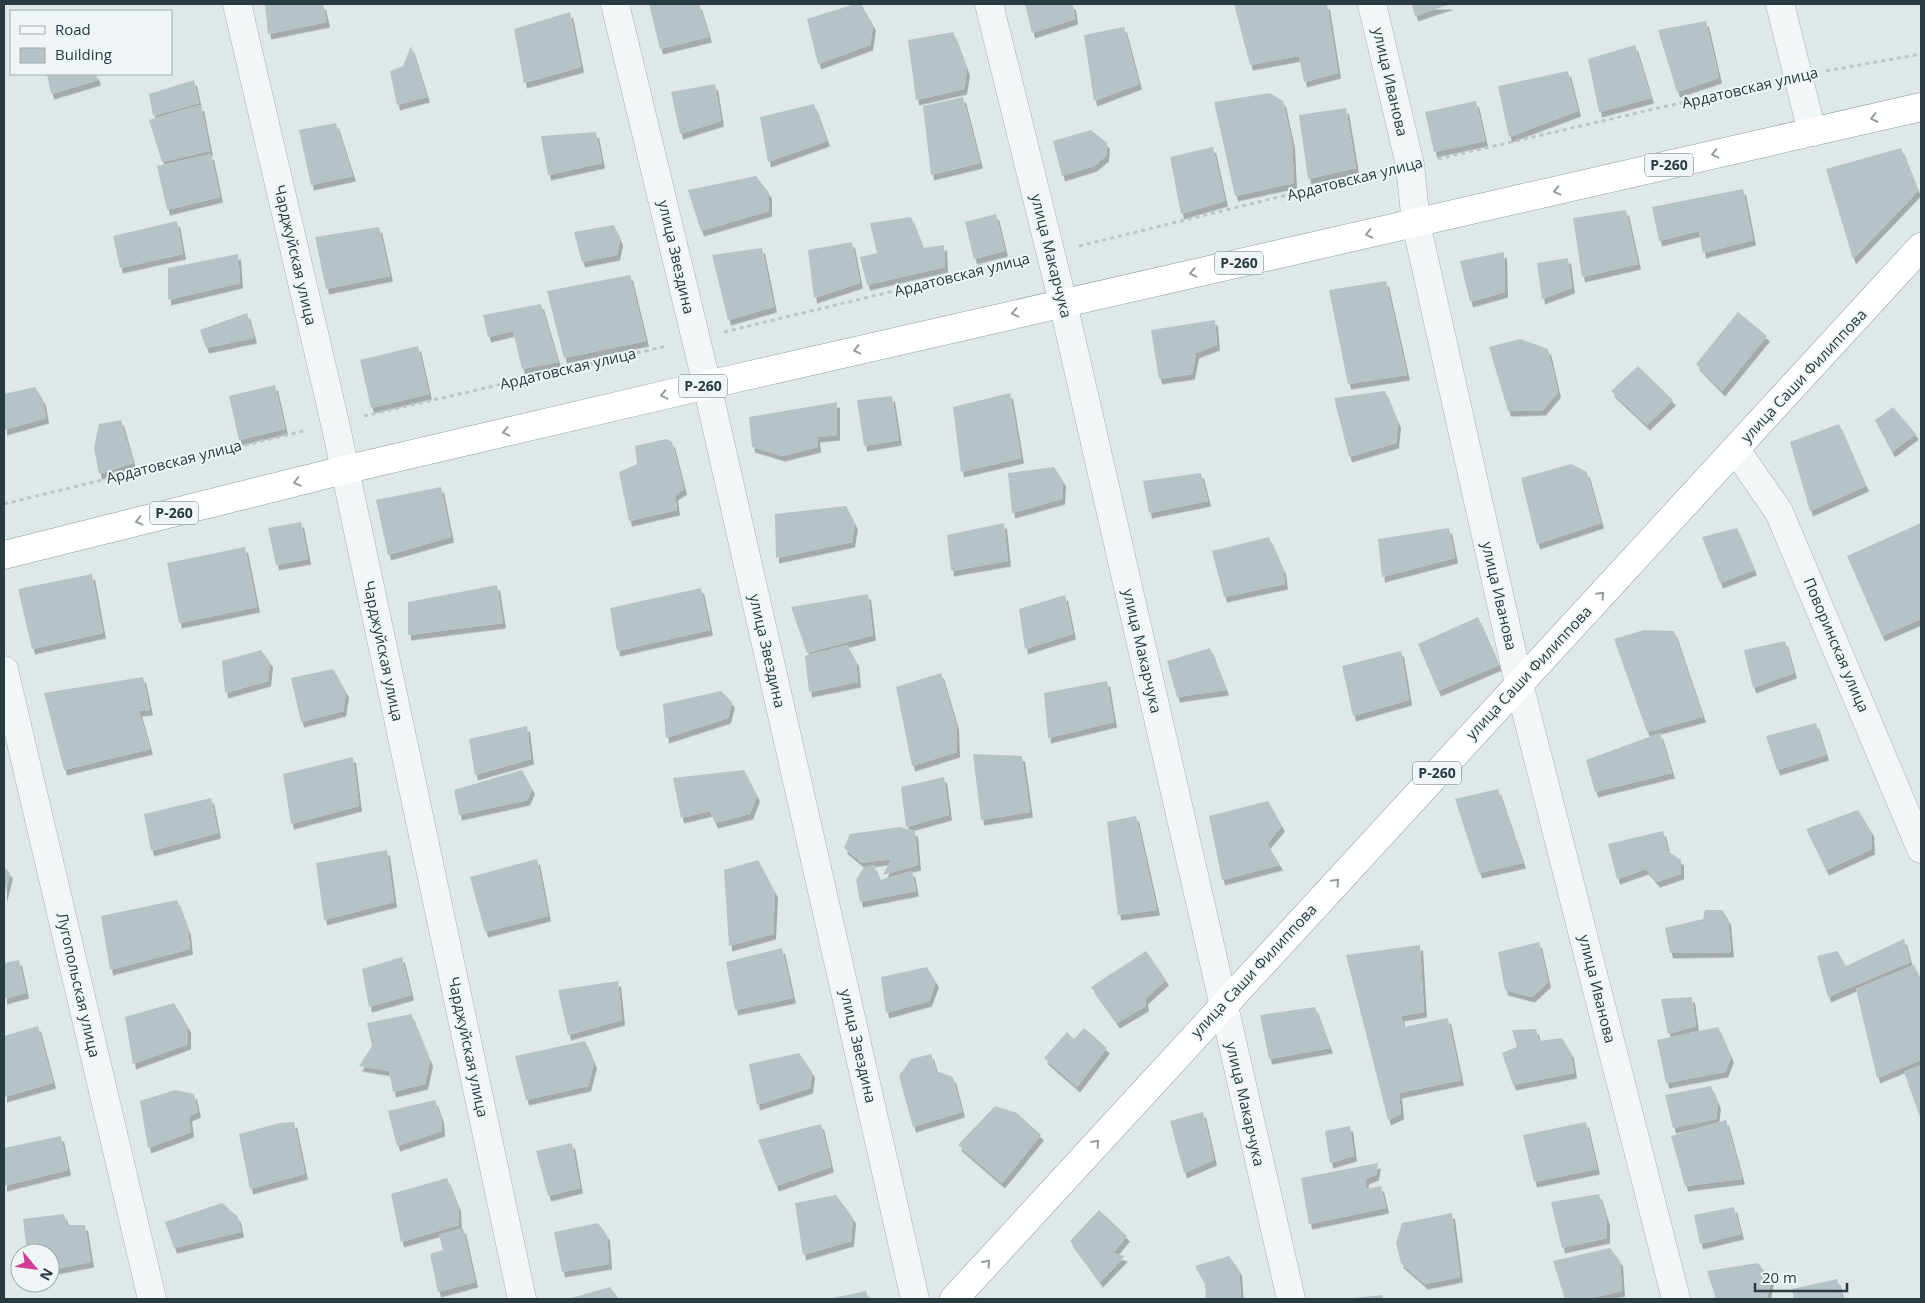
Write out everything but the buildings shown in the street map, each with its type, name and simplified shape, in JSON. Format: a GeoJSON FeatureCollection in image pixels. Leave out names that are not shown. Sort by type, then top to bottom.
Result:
{"type":"FeatureCollection","features":[{"type":"Feature","properties":{"kind":"highway","name":"Р-260"},"geometry":{"type":"LineString","coordinates":[[4,555],[344,470],[707,385],[1812,132],[1918,111]]}},
{"type":"Feature","properties":{"kind":"highway","name":"улица Саши Филиппова"},"geometry":{"type":"LineString","coordinates":[[954,1299],[1921,247]]}},
{"type":"Feature","properties":{"kind":"street","name":"Чарджуйская улица"},"geometry":{"type":"LineString","coordinates":[[237,4],[334,423],[522,1299]]}},
{"type":"Feature","properties":{"kind":"street","name":"улица Звездина"},"geometry":{"type":"LineString","coordinates":[[615,4],[707,385],[915,1299]]}},
{"type":"Feature","properties":{"kind":"street","name":"улица Макарчука"},"geometry":{"type":"LineString","coordinates":[[989,4],[1063,303],[1222,1006],[1291,1299]]}},
{"type":"Feature","properties":{"kind":"street","name":"улица Иванова"},"geometry":{"type":"LineString","coordinates":[[1372,4],[1410,166],[1416,223],[1519,684],[1676,1299]]}},
{"type":"Feature","properties":{"kind":"street"},"geometry":{"type":"LineString","coordinates":[[1780,4],[1812,132]]}},
{"type":"Feature","properties":{"kind":"street","name":"Поворинская улица"},"geometry":{"type":"LineString","coordinates":[[1736,450],[1780,512],[1921,849]]}},
{"type":"Feature","properties":{"kind":"street","name":"Лугопольская улица"},"geometry":{"type":"LineString","coordinates":[[4,670],[152,1299]]}},
{"type":"Feature","properties":{"kind":"path","name":"Ардатовская улица"},"geometry":{"type":"LineString","coordinates":[[4,504],[334,423],[696,339],[1410,166],[1798,76],[1921,54]]}}]}
